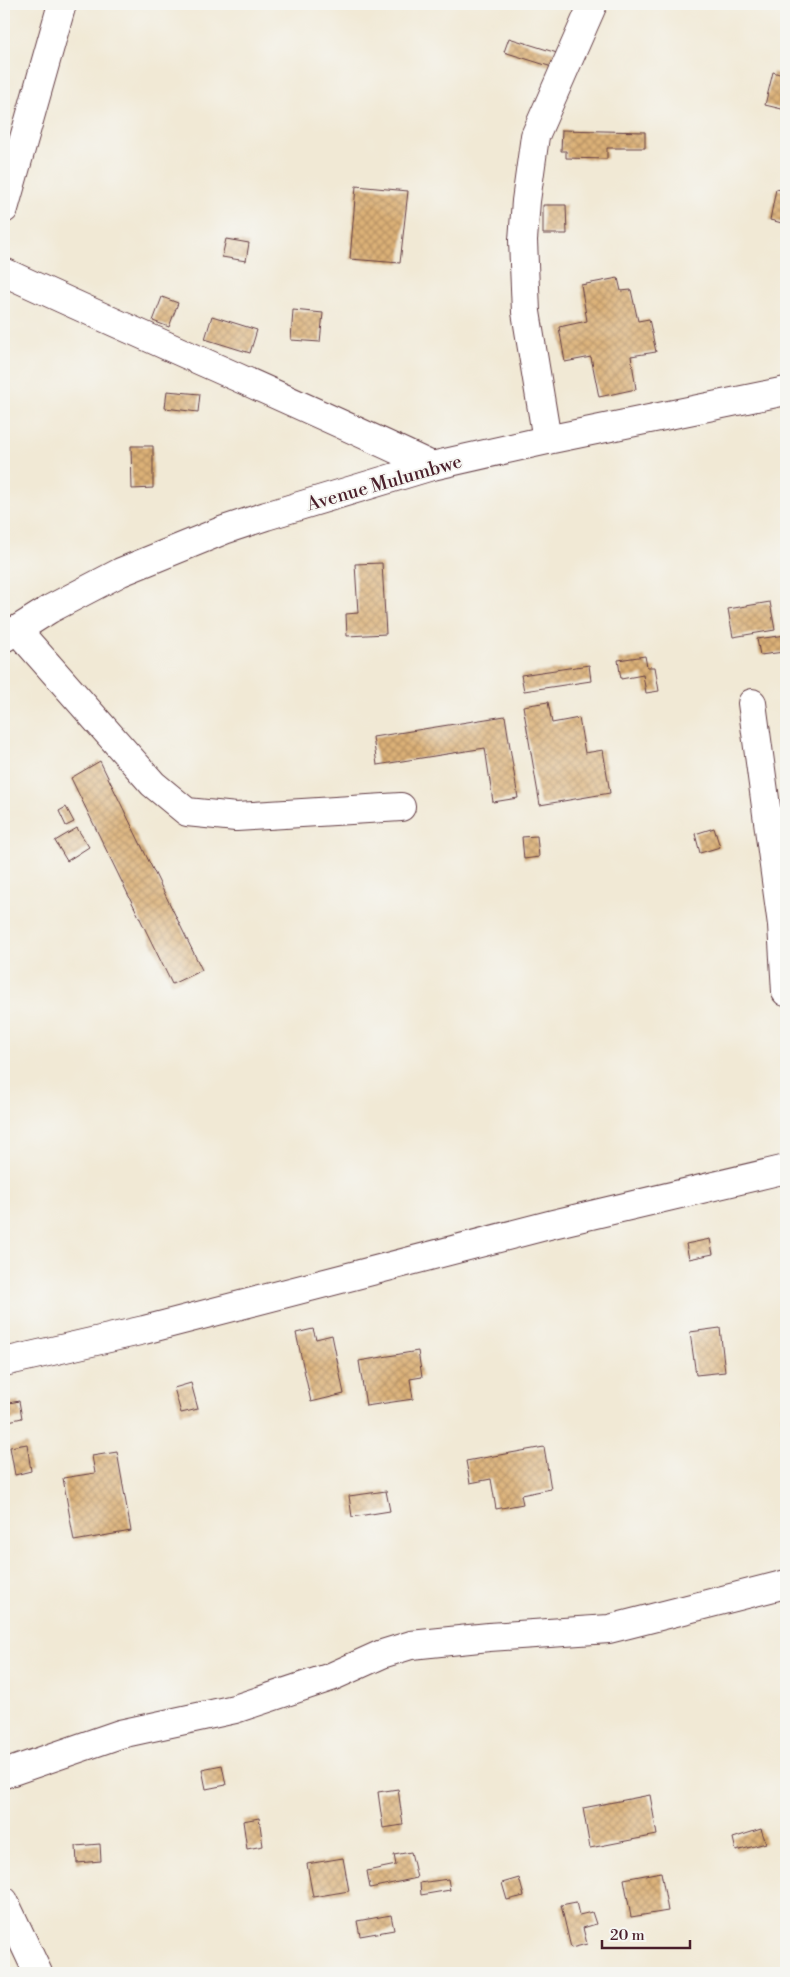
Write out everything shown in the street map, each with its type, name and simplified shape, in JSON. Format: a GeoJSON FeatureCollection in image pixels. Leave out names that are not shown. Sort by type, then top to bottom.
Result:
{"type":"FeatureCollection","features":[{"type":"Feature","properties":{"kind":"street"},"geometry":{"type":"LineString","coordinates":[[4,209],[62,4]]}},
{"type":"Feature","properties":{"kind":"street"},"geometry":{"type":"LineString","coordinates":[[547,440],[526,312],[523,240],[526,201],[535,136],[574,43],[593,4]]}},
{"type":"Feature","properties":{"kind":"street"},"geometry":{"type":"LineString","coordinates":[[4,272],[145,337],[311,409],[432,466]]}},
{"type":"Feature","properties":{"kind":"street","name":"Avenue Mulumbwe"},"geometry":{"type":"LineString","coordinates":[[11,634],[50,609],[121,572],[187,544],[266,516],[432,466],[547,440],[786,391]]}},
{"type":"Feature","properties":{"kind":"street"},"geometry":{"type":"LineString","coordinates":[[11,634],[153,784],[187,812],[236,817],[401,807]]}},
{"type":"Feature","properties":{"kind":"street"},"geometry":{"type":"LineString","coordinates":[[752,703],[782,925],[786,992]]}},
{"type":"Feature","properties":{"kind":"street"},"geometry":{"type":"LineString","coordinates":[[4,1362],[153,1328],[544,1227],[786,1169]]}},
{"type":"Feature","properties":{"kind":"street"},"geometry":{"type":"LineString","coordinates":[[4,1774],[120,1734],[235,1709],[331,1677],[382,1654],[411,1645],[489,1637],[609,1629],[786,1584]]}},
{"type":"Feature","properties":{"kind":"street"},"geometry":{"type":"LineString","coordinates":[[4,1902],[38,1973]]}},
{"type":"Feature","properties":{"kind":"building"},"geometry":{"type":"Polygon","coordinates":[[[509,38],[557,53],[552,67],[504,52],[509,38]]]}},
{"type":"Feature","properties":{"kind":"building"},"geometry":{"type":"Polygon","coordinates":[[[773,72],[786,76],[786,110],[765,105],[773,72]]]}},
{"type":"Feature","properties":{"kind":"building"},"geometry":{"type":"Polygon","coordinates":[[[562,130],[645,132],[645,148],[607,148],[607,159],[566,158],[566,151],[561,151],[562,130]]]}},
{"type":"Feature","properties":{"kind":"building"},"geometry":{"type":"Polygon","coordinates":[[[356,186],[408,191],[400,263],[350,259],[356,186]]]}},
{"type":"Feature","properties":{"kind":"building"},"geometry":{"type":"Polygon","coordinates":[[[776,189],[786,191],[786,224],[770,220],[776,189]]]}},
{"type":"Feature","properties":{"kind":"building"},"geometry":{"type":"Polygon","coordinates":[[[543,205],[566,205],[567,234],[543,234],[543,205]]]}},
{"type":"Feature","properties":{"kind":"building"},"geometry":{"type":"Polygon","coordinates":[[[226,239],[249,243],[246,261],[222,257],[226,239]]]}},
{"type":"Feature","properties":{"kind":"building"},"geometry":{"type":"Polygon","coordinates":[[[618,278],[621,291],[631,290],[638,321],[649,319],[656,352],[631,356],[636,389],[599,397],[591,357],[565,362],[559,327],[587,321],[581,285],[618,278]]]}},
{"type":"Feature","properties":{"kind":"building"},"geometry":{"type":"Polygon","coordinates":[[[162,297],[178,303],[169,327],[153,321],[162,297]]]}},
{"type":"Feature","properties":{"kind":"building"},"geometry":{"type":"Polygon","coordinates":[[[293,310],[323,313],[320,342],[291,340],[293,310]]]}},
{"type":"Feature","properties":{"kind":"building"},"geometry":{"type":"Polygon","coordinates":[[[212,316],[257,330],[250,353],[205,339],[212,316]]]}},
{"type":"Feature","properties":{"kind":"building"},"geometry":{"type":"Polygon","coordinates":[[[167,391],[200,394],[198,412],[165,408],[167,391]]]}},
{"type":"Feature","properties":{"kind":"building"},"geometry":{"type":"Polygon","coordinates":[[[131,446],[153,446],[153,488],[132,489],[131,446]]]}},
{"type":"Feature","properties":{"kind":"building"},"geometry":{"type":"Polygon","coordinates":[[[382,563],[386,634],[347,636],[346,614],[358,613],[355,564],[382,563]]]}},
{"type":"Feature","properties":{"kind":"building"},"geometry":{"type":"Polygon","coordinates":[[[770,602],[775,630],[733,637],[728,609],[770,602]]]}},
{"type":"Feature","properties":{"kind":"building"},"geometry":{"type":"Polygon","coordinates":[[[786,635],[786,656],[784,652],[760,655],[757,639],[786,635]]]}},
{"type":"Feature","properties":{"kind":"building"},"geometry":{"type":"Polygon","coordinates":[[[645,656],[647,667],[655,667],[659,691],[646,693],[643,675],[621,679],[618,660],[645,656]]]}},
{"type":"Feature","properties":{"kind":"building"},"geometry":{"type":"Polygon","coordinates":[[[589,665],[591,681],[524,691],[521,675],[589,665]]]}},
{"type":"Feature","properties":{"kind":"building"},"geometry":{"type":"Polygon","coordinates":[[[548,702],[552,723],[579,718],[585,753],[603,750],[610,793],[540,805],[523,706],[548,702]]]}},
{"type":"Feature","properties":{"kind":"building"},"geometry":{"type":"Polygon","coordinates":[[[505,716],[518,798],[493,802],[485,748],[377,765],[373,737],[505,716]]]}},
{"type":"Feature","properties":{"kind":"building"},"geometry":{"type":"Polygon","coordinates":[[[100,761],[202,970],[172,984],[71,778],[100,761]]]}},
{"type":"Feature","properties":{"kind":"building"},"geometry":{"type":"Polygon","coordinates":[[[66,807],[74,822],[66,826],[59,811],[66,807]]]}},
{"type":"Feature","properties":{"kind":"building"},"geometry":{"type":"Polygon","coordinates":[[[77,828],[89,847],[67,861],[55,841],[77,828]]]}},
{"type":"Feature","properties":{"kind":"building"},"geometry":{"type":"Polygon","coordinates":[[[714,828],[720,847],[700,853],[695,834],[714,828]]]}},
{"type":"Feature","properties":{"kind":"building"},"geometry":{"type":"Polygon","coordinates":[[[537,836],[539,857],[524,859],[522,837],[537,836]]]}},
{"type":"Feature","properties":{"kind":"building"},"geometry":{"type":"Polygon","coordinates":[[[710,1239],[713,1254],[689,1259],[686,1244],[710,1239]]]}},
{"type":"Feature","properties":{"kind":"building"},"geometry":{"type":"Polygon","coordinates":[[[720,1328],[725,1372],[696,1375],[690,1332],[720,1328]]]}},
{"type":"Feature","properties":{"kind":"building"},"geometry":{"type":"Polygon","coordinates":[[[313,1329],[316,1339],[332,1335],[344,1394],[311,1402],[296,1333],[313,1329]]]}},
{"type":"Feature","properties":{"kind":"building"},"geometry":{"type":"Polygon","coordinates":[[[418,1351],[422,1377],[410,1379],[413,1399],[366,1406],[359,1361],[418,1351]]]}},
{"type":"Feature","properties":{"kind":"building"},"geometry":{"type":"Polygon","coordinates":[[[191,1383],[198,1409],[181,1413],[174,1388],[191,1383]]]}},
{"type":"Feature","properties":{"kind":"building"},"geometry":{"type":"Polygon","coordinates":[[[19,1401],[22,1418],[4,1422],[4,1404],[19,1401]]]}},
{"type":"Feature","properties":{"kind":"building"},"geometry":{"type":"Polygon","coordinates":[[[786,1413],[786,1432],[784,1432],[781,1414],[786,1413]]]}},
{"type":"Feature","properties":{"kind":"building"},"geometry":{"type":"Polygon","coordinates":[[[27,1444],[31,1471],[15,1475],[10,1447],[27,1444]]]}},
{"type":"Feature","properties":{"kind":"building"},"geometry":{"type":"Polygon","coordinates":[[[544,1447],[551,1489],[521,1495],[523,1504],[496,1509],[491,1479],[470,1483],[466,1461],[544,1447]]]}},
{"type":"Feature","properties":{"kind":"building"},"geometry":{"type":"Polygon","coordinates":[[[117,1452],[131,1531],[74,1541],[63,1478],[95,1473],[92,1456],[117,1452]]]}},
{"type":"Feature","properties":{"kind":"building"},"geometry":{"type":"Polygon","coordinates":[[[386,1491],[390,1511],[352,1517],[349,1496],[386,1491]]]}},
{"type":"Feature","properties":{"kind":"building"},"geometry":{"type":"Polygon","coordinates":[[[222,1765],[226,1785],[206,1789],[202,1769],[222,1765]]]}},
{"type":"Feature","properties":{"kind":"building"},"geometry":{"type":"Polygon","coordinates":[[[398,1789],[403,1825],[383,1828],[378,1792],[398,1789]]]}},
{"type":"Feature","properties":{"kind":"building"},"geometry":{"type":"Polygon","coordinates":[[[650,1795],[657,1835],[590,1848],[583,1808],[650,1795]]]}},
{"type":"Feature","properties":{"kind":"building"},"geometry":{"type":"Polygon","coordinates":[[[259,1818],[263,1846],[247,1849],[243,1821],[259,1818]]]}},
{"type":"Feature","properties":{"kind":"building"},"geometry":{"type":"Polygon","coordinates":[[[761,1829],[766,1843],[736,1851],[733,1838],[761,1829]]]}},
{"type":"Feature","properties":{"kind":"building"},"geometry":{"type":"Polygon","coordinates":[[[100,1844],[101,1861],[77,1863],[76,1846],[100,1844]]]}},
{"type":"Feature","properties":{"kind":"building"},"geometry":{"type":"Polygon","coordinates":[[[411,1852],[417,1878],[370,1888],[367,1871],[396,1865],[394,1855],[411,1852]]]}},
{"type":"Feature","properties":{"kind":"building"},"geometry":{"type":"Polygon","coordinates":[[[343,1858],[349,1891],[313,1897],[307,1864],[343,1858]]]}},
{"type":"Feature","properties":{"kind":"building"},"geometry":{"type":"Polygon","coordinates":[[[661,1872],[668,1911],[631,1917],[624,1879],[661,1872]]]}},
{"type":"Feature","properties":{"kind":"building"},"geometry":{"type":"Polygon","coordinates":[[[519,1878],[524,1896],[507,1900],[502,1883],[519,1878]]]}},
{"type":"Feature","properties":{"kind":"building"},"geometry":{"type":"Polygon","coordinates":[[[448,1879],[450,1890],[421,1895],[420,1883],[448,1879]]]}},
{"type":"Feature","properties":{"kind":"building"},"geometry":{"type":"Polygon","coordinates":[[[576,1902],[579,1915],[592,1912],[596,1924],[583,1928],[587,1944],[571,1948],[561,1905],[576,1902]]]}},
{"type":"Feature","properties":{"kind":"building"},"geometry":{"type":"Polygon","coordinates":[[[391,1915],[394,1930],[360,1936],[357,1921],[391,1915]]]}}]}
